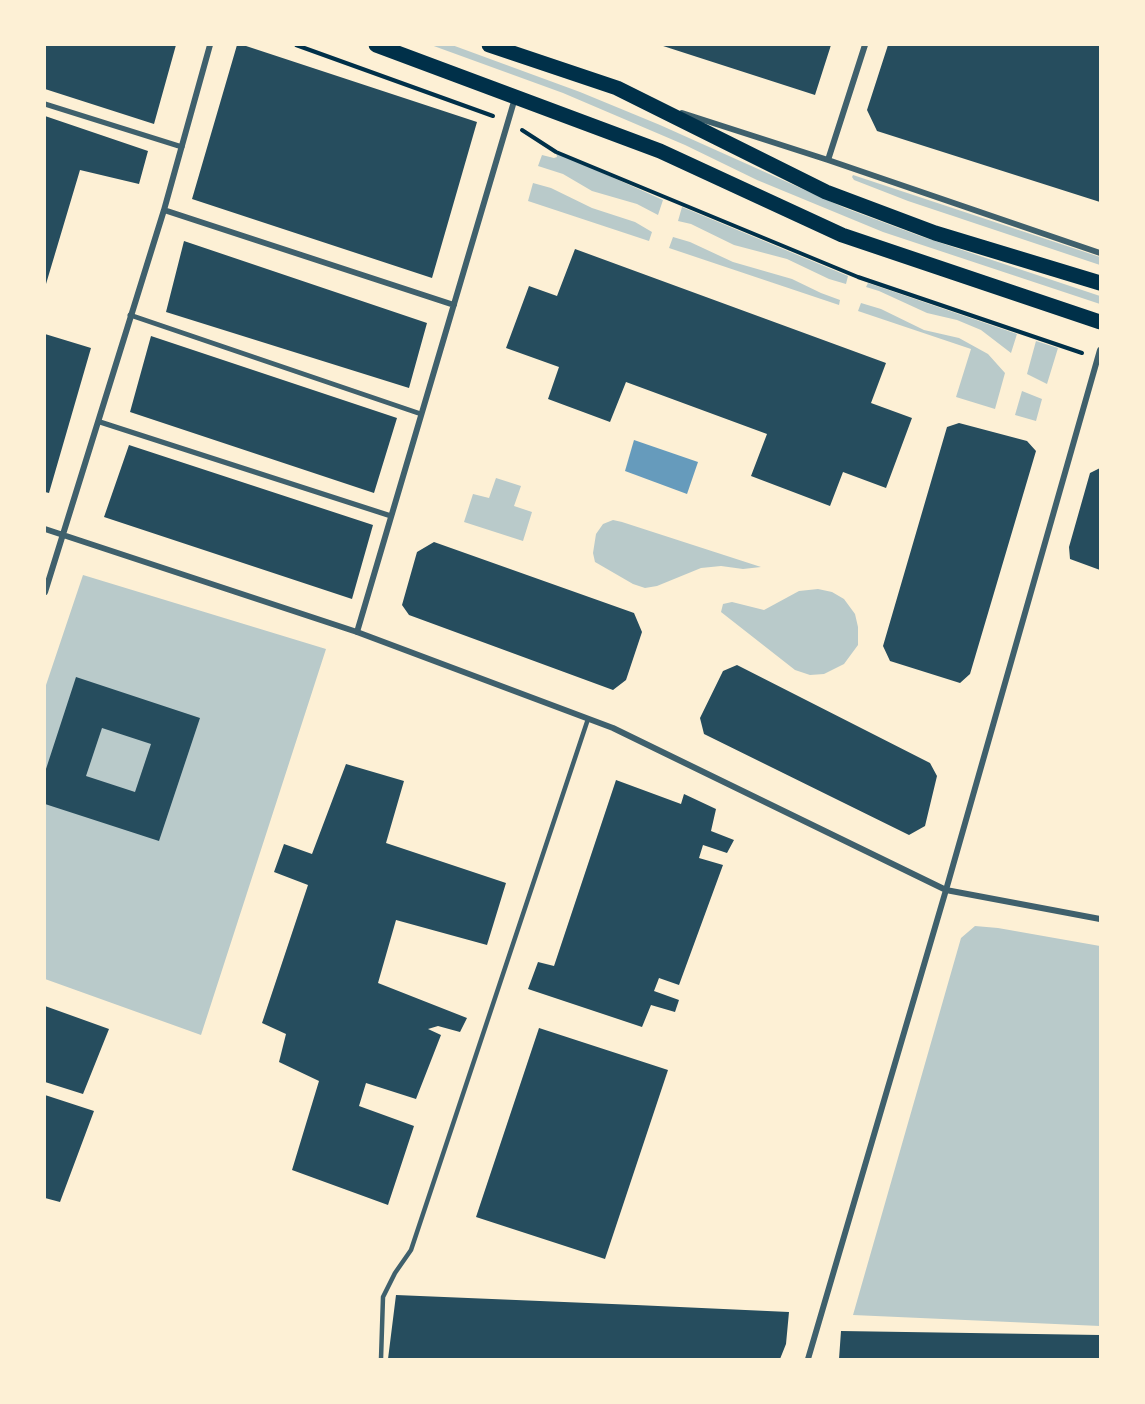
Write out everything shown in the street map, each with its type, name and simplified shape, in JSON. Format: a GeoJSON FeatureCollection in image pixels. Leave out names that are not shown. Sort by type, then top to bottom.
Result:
{"type":"FeatureCollection","features":[{"type":"Feature","properties":{"kind":"main road"},"geometry":{"type":"LineString","coordinates":[[376,45],[660,151],[842,235],[1100,322]]}},
{"type":"Feature","properties":{"kind":"main road"},"geometry":{"type":"LineString","coordinates":[[489,45],[617,88],[826,192],[935,233],[1100,283]]}},
{"type":"Feature","properties":{"kind":"street"},"geometry":{"type":"LineString","coordinates":[[45,592],[100,422],[130,315],[164,210],[210,45]]}},
{"type":"Feature","properties":{"kind":"street"},"geometry":{"type":"LineString","coordinates":[[828,160],[865,45]]}},
{"type":"Feature","properties":{"kind":"street"},"geometry":{"type":"LineString","coordinates":[[617,88],[655,104],[828,160],[1100,253]]}},
{"type":"Feature","properties":{"kind":"street"},"geometry":{"type":"LineString","coordinates":[[357,632],[516,96]]}},
{"type":"Feature","properties":{"kind":"street"},"geometry":{"type":"LineString","coordinates":[[45,104],[182,147]]}},
{"type":"Feature","properties":{"kind":"street"},"geometry":{"type":"LineString","coordinates":[[164,210],[454,305]]}},
{"type":"Feature","properties":{"kind":"street"},"geometry":{"type":"LineString","coordinates":[[130,315],[421,414]]}},
{"type":"Feature","properties":{"kind":"street"},"geometry":{"type":"LineString","coordinates":[[808,1359],[946,890],[1100,350]]}},
{"type":"Feature","properties":{"kind":"street"},"geometry":{"type":"LineString","coordinates":[[100,422],[391,516]]}},
{"type":"Feature","properties":{"kind":"street"},"geometry":{"type":"LineString","coordinates":[[45,529],[357,632],[614,728],[946,890],[1100,919]]}},
{"type":"Feature","properties":{"kind":"lane"},"geometry":{"type":"LineString","coordinates":[[381,1359],[383,1297],[394,1274],[411,1250],[588,719]]}},
{"type":"Feature","properties":{"kind":"path"},"geometry":{"type":"LineString","coordinates":[[296,45],[508,122],[556,152],[858,277],[1098,358]]}},
{"type":"Feature","properties":{"kind":"shaded area"},"geometry":{"type":"Polygon","coordinates":[[[431,45],[452,45],[580,92],[660,125],[845,208],[920,236],[1100,296],[1100,304],[883,232],[757,180],[685,145],[563,93],[431,45]]]}},
{"type":"Feature","properties":{"kind":"shaded area"},"geometry":{"type":"Polygon","coordinates":[[[556,152],[663,200],[658,215],[637,204],[592,191],[563,174],[538,166],[542,155],[554,158],[557,157],[556,152]]]}},
{"type":"Feature","properties":{"kind":"shaded area"},"geometry":{"type":"Polygon","coordinates":[[[853,175],[1100,257],[1100,265],[908,201],[854,180],[853,175]]]}},
{"type":"Feature","properties":{"kind":"shaded area"},"geometry":{"type":"Polygon","coordinates":[[[533,183],[551,188],[592,208],[635,222],[652,232],[649,241],[528,201],[533,183]]]}},
{"type":"Feature","properties":{"kind":"shaded area"},"geometry":{"type":"Polygon","coordinates":[[[682,207],[848,276],[846,284],[829,279],[787,259],[734,245],[691,224],[678,221],[682,207]]]}},
{"type":"Feature","properties":{"kind":"shaded area"},"geometry":{"type":"Polygon","coordinates":[[[673,237],[690,242],[733,262],[792,279],[840,300],[839,305],[669,248],[673,237]]]}},
{"type":"Feature","properties":{"kind":"shaded area"},"geometry":{"type":"Polygon","coordinates":[[[868,283],[1017,334],[1011,353],[981,330],[957,320],[927,313],[866,287],[868,283]]]}},
{"type":"Feature","properties":{"kind":"shaded area"},"geometry":{"type":"Polygon","coordinates":[[[861,303],[881,309],[924,330],[959,338],[988,354],[1005,373],[995,409],[956,397],[971,349],[858,311],[861,303]]]}},
{"type":"Feature","properties":{"kind":"shaded area"},"geometry":{"type":"Polygon","coordinates":[[[1036,341],[1058,348],[1047,384],[1027,374],[1036,341]]]}},
{"type":"Feature","properties":{"kind":"shaded area"},"geometry":{"type":"Polygon","coordinates":[[[1022,391],[1042,399],[1036,421],[1015,415],[1022,391]]]}},
{"type":"Feature","properties":{"kind":"shaded area"},"geometry":{"type":"Polygon","coordinates":[[[496,478],[521,486],[514,506],[532,512],[523,541],[464,522],[473,494],[489,498],[496,478]]]}},
{"type":"Feature","properties":{"kind":"shaded area"},"geometry":{"type":"Polygon","coordinates":[[[613,520],[761,567],[701,568],[657,586],[645,588],[633,584],[595,562],[593,553],[596,534],[603,524],[613,520]]]}},
{"type":"Feature","properties":{"kind":"shaded area"},"geometry":{"type":"Polygon","coordinates":[[[83,575],[326,649],[201,1035],[45,979],[45,688],[83,575]]]}},
{"type":"Feature","properties":{"kind":"shaded area"},"geometry":{"type":"Polygon","coordinates":[[[818,589],[832,592],[844,599],[855,614],[858,627],[858,645],[844,664],[824,674],[810,675],[795,670],[721,612],[723,604],[732,602],[764,610],[799,591],[818,589]]]}},
{"type":"Feature","properties":{"kind":"shaded area"},"geometry":{"type":"Polygon","coordinates":[[[975,926],[1100,946],[1100,1326],[853,1315],[961,938],[975,926]]]}},
{"type":"Feature","properties":{"kind":"water"},"geometry":{"type":"Polygon","coordinates":[[[634,440],[698,462],[687,494],[625,471],[634,440]]]}},
{"type":"Feature","properties":{"kind":"building"},"geometry":{"type":"Polygon","coordinates":[[[45,45],[176,45],[154,124],[45,89],[45,45]]]}},
{"type":"Feature","properties":{"kind":"building"},"geometry":{"type":"Polygon","coordinates":[[[237,45],[243,45],[477,122],[432,278],[192,199],[237,45]]]}},
{"type":"Feature","properties":{"kind":"building"},"geometry":{"type":"Polygon","coordinates":[[[660,45],[831,45],[815,95],[660,45]]]}},
{"type":"Feature","properties":{"kind":"building"},"geometry":{"type":"Polygon","coordinates":[[[888,45],[1100,45],[1100,202],[877,131],[867,110],[888,45]]]}},
{"type":"Feature","properties":{"kind":"building"},"geometry":{"type":"Polygon","coordinates":[[[45,116],[148,151],[139,184],[80,170],[46,284],[45,116]]]}},
{"type":"Feature","properties":{"kind":"building"},"geometry":{"type":"Polygon","coordinates":[[[184,241],[427,323],[409,388],[166,312],[184,241]]]}},
{"type":"Feature","properties":{"kind":"building"},"geometry":{"type":"Polygon","coordinates":[[[575,249],[886,363],[871,403],[912,418],[886,488],[843,472],[830,506],[751,476],[767,434],[626,382],[610,422],[548,399],[559,367],[506,348],[529,286],[557,296],[575,249]]]}},
{"type":"Feature","properties":{"kind":"building"},"geometry":{"type":"Polygon","coordinates":[[[45,334],[91,348],[49,493],[45,492],[45,334]]]}},
{"type":"Feature","properties":{"kind":"building"},"geometry":{"type":"Polygon","coordinates":[[[151,336],[397,418],[374,493],[130,412],[151,336]]]}},
{"type":"Feature","properties":{"kind":"building"},"geometry":{"type":"Polygon","coordinates":[[[959,423],[1027,441],[1036,451],[970,674],[960,683],[890,661],[883,646],[947,427],[959,423]]]}},
{"type":"Feature","properties":{"kind":"building"},"geometry":{"type":"Polygon","coordinates":[[[129,445],[373,525],[352,599],[104,517],[129,445]]]}},
{"type":"Feature","properties":{"kind":"building"},"geometry":{"type":"Polygon","coordinates":[[[1100,468],[1100,570],[1070,559],[1069,547],[1090,473],[1100,468]]]}},
{"type":"Feature","properties":{"kind":"building"},"geometry":{"type":"Polygon","coordinates":[[[434,542],[634,613],[642,632],[626,680],[613,690],[409,615],[402,605],[417,552],[434,542]]]}},
{"type":"Feature","properties":{"kind":"building"},"geometry":{"type":"Polygon","coordinates":[[[737,665],[930,763],[937,776],[925,826],[909,835],[704,734],[700,718],[723,671],[737,665]]]}},
{"type":"Feature","properties":{"kind":"building"},"geometry":{"type":"Polygon","coordinates":[[[76,677],[200,718],[159,841],[45,804],[45,772],[76,677]],[[102,728],[86,776],[135,792],[151,744],[102,728]]]}},
{"type":"Feature","properties":{"kind":"building"},"geometry":{"type":"Polygon","coordinates":[[[346,764],[404,781],[386,843],[506,883],[487,945],[396,920],[378,983],[467,1018],[460,1032],[438,1026],[428,1029],[441,1035],[416,1099],[366,1083],[359,1106],[414,1126],[388,1205],[292,1170],[319,1081],[279,1062],[286,1034],[262,1023],[308,885],[274,872],[284,844],[312,854],[346,764]]]}},
{"type":"Feature","properties":{"kind":"building"},"geometry":{"type":"Polygon","coordinates":[[[616,780],[681,804],[684,794],[716,809],[711,831],[734,840],[727,853],[703,845],[699,858],[723,865],[679,985],[659,978],[654,991],[679,1000],[675,1012],[651,1005],[642,1027],[528,989],[538,962],[554,966],[616,780]]]}},
{"type":"Feature","properties":{"kind":"building"},"geometry":{"type":"Polygon","coordinates":[[[45,1006],[109,1029],[83,1094],[45,1082],[45,1006]]]}},
{"type":"Feature","properties":{"kind":"building"},"geometry":{"type":"Polygon","coordinates":[[[539,1028],[668,1070],[605,1259],[476,1217],[539,1028]]]}},
{"type":"Feature","properties":{"kind":"building"},"geometry":{"type":"Polygon","coordinates":[[[45,1095],[94,1111],[60,1202],[45,1198],[45,1095]]]}},
{"type":"Feature","properties":{"kind":"building"},"geometry":{"type":"Polygon","coordinates":[[[396,1295],[789,1312],[786,1344],[780,1359],[388,1359],[396,1295]]]}},
{"type":"Feature","properties":{"kind":"building"},"geometry":{"type":"Polygon","coordinates":[[[841,1331],[1100,1335],[1100,1359],[839,1359],[841,1331]]]}}]}
